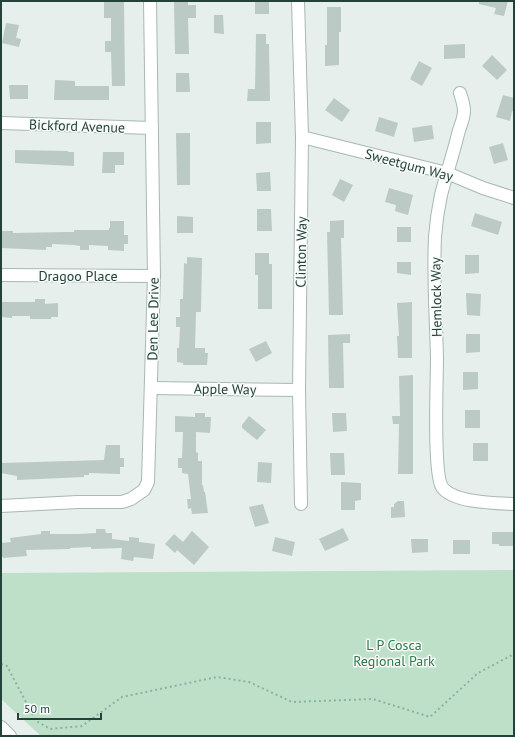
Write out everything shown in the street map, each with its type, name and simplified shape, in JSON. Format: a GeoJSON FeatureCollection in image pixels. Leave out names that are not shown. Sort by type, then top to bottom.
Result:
{"type":"FeatureCollection","features":[{"type":"Feature","properties":{"kind":"street","name":"Den Lee Drive"},"geometry":{"type":"LineString","coordinates":[[1,506],[78,502],[122,502],[131,499],[144,490],[148,482],[152,388],[154,276],[150,1]]}},
{"type":"Feature","properties":{"kind":"street","name":"Clinton Way"},"geometry":{"type":"LineString","coordinates":[[298,1],[302,137],[299,390],[302,504]]}},
{"type":"Feature","properties":{"kind":"street","name":"Hemlock Way"},"geometry":{"type":"LineString","coordinates":[[460,93],[464,110],[455,149],[441,195],[437,218],[434,264],[437,357],[438,472],[442,487],[456,496],[468,500],[514,504]]}},
{"type":"Feature","properties":{"kind":"street","name":"Bickford Avenue"},"geometry":{"type":"LineString","coordinates":[[1,123],[152,128]]}},
{"type":"Feature","properties":{"kind":"street","name":"Sweetgum Way"},"geometry":{"type":"LineString","coordinates":[[302,137],[447,173],[483,188],[514,198]]}},
{"type":"Feature","properties":{"kind":"street","name":"Dragoo Place"},"geometry":{"type":"LineString","coordinates":[[1,275],[154,276]]}},
{"type":"Feature","properties":{"kind":"street","name":"Apple Way"},"geometry":{"type":"LineString","coordinates":[[152,388],[299,390]]}},
{"type":"Feature","properties":{"kind":"street"},"geometry":{"type":"LineString","coordinates":[[1,727],[10,736]]}},
{"type":"Feature","properties":{"kind":"path"},"geometry":{"type":"LineString","coordinates":[[1,664],[7,666],[36,721],[50,729],[82,726],[122,697],[217,677],[249,682],[292,702],[373,699],[430,717],[478,674],[514,654]]}},
{"type":"Feature","properties":{"kind":"green space","name":"L P Cosca Regional Park"},"geometry":{"type":"Polygon","coordinates":[[[514,570],[514,736],[41,736],[1,699],[1,573],[514,570]]]}},
{"type":"Feature","properties":{"kind":"building"},"geometry":{"type":"Polygon","coordinates":[[[104,1],[124,1],[125,86],[112,86],[111,52],[105,52],[105,41],[111,41],[111,18],[104,18],[104,1]]]}},
{"type":"Feature","properties":{"kind":"building"},"geometry":{"type":"Polygon","coordinates":[[[255,1],[269,1],[269,14],[255,14],[255,1]]]}},
{"type":"Feature","properties":{"kind":"building"},"geometry":{"type":"Polygon","coordinates":[[[479,1],[508,1],[504,16],[494,14],[496,8],[479,4],[479,1]]]}},
{"type":"Feature","properties":{"kind":"building"},"geometry":{"type":"Polygon","coordinates":[[[174,2],[188,2],[188,5],[196,5],[196,18],[188,18],[189,54],[175,54],[174,2]]]}},
{"type":"Feature","properties":{"kind":"building"},"geometry":{"type":"Polygon","coordinates":[[[327,7],[341,7],[339,65],[325,66],[325,45],[327,45],[327,7]]]}},
{"type":"Feature","properties":{"kind":"building"},"geometry":{"type":"Polygon","coordinates":[[[214,15],[223,15],[224,34],[214,33],[214,15]]]}},
{"type":"Feature","properties":{"kind":"building"},"geometry":{"type":"Polygon","coordinates":[[[6,23],[19,25],[16,38],[21,39],[19,47],[2,43],[6,23]]]}},
{"type":"Feature","properties":{"kind":"building"},"geometry":{"type":"Polygon","coordinates":[[[256,34],[266,34],[266,44],[269,44],[270,101],[247,101],[248,89],[255,89],[256,34]]]}},
{"type":"Feature","properties":{"kind":"building"},"geometry":{"type":"Polygon","coordinates":[[[465,44],[465,58],[444,59],[444,45],[465,44]]]}},
{"type":"Feature","properties":{"kind":"building"},"geometry":{"type":"Polygon","coordinates":[[[492,55],[507,70],[497,80],[482,66],[492,55]]]}},
{"type":"Feature","properties":{"kind":"building"},"geometry":{"type":"Polygon","coordinates":[[[419,61],[432,68],[422,86],[410,79],[419,61]]]}},
{"type":"Feature","properties":{"kind":"building"},"geometry":{"type":"Polygon","coordinates":[[[176,73],[189,73],[190,92],[176,92],[176,73]]]}},
{"type":"Feature","properties":{"kind":"building"},"geometry":{"type":"Polygon","coordinates":[[[55,80],[75,81],[75,86],[109,86],[109,100],[54,100],[55,80]]]}},
{"type":"Feature","properties":{"kind":"building"},"geometry":{"type":"Polygon","coordinates":[[[9,85],[28,85],[28,99],[10,99],[9,85]]]}},
{"type":"Feature","properties":{"kind":"building"},"geometry":{"type":"Polygon","coordinates":[[[503,95],[514,98],[514,111],[512,111],[510,121],[496,117],[503,95]]]}},
{"type":"Feature","properties":{"kind":"building"},"geometry":{"type":"Polygon","coordinates":[[[334,98],[350,110],[342,122],[325,110],[334,98]]]}},
{"type":"Feature","properties":{"kind":"building"},"geometry":{"type":"Polygon","coordinates":[[[379,117],[398,123],[394,137],[375,131],[379,117]]]}},
{"type":"Feature","properties":{"kind":"building"},"geometry":{"type":"Polygon","coordinates":[[[256,122],[271,122],[271,143],[256,144],[256,122]]]}},
{"type":"Feature","properties":{"kind":"building"},"geometry":{"type":"Polygon","coordinates":[[[432,125],[434,139],[414,142],[412,128],[432,125]]]}},
{"type":"Feature","properties":{"kind":"building"},"geometry":{"type":"Polygon","coordinates":[[[176,133],[190,133],[190,185],[177,185],[176,133]]]}},
{"type":"Feature","properties":{"kind":"building"},"geometry":{"type":"Polygon","coordinates":[[[503,143],[508,160],[494,164],[489,147],[503,143]]]}},
{"type":"Feature","properties":{"kind":"building"},"geometry":{"type":"Polygon","coordinates":[[[15,150],[74,152],[74,166],[15,163],[15,150]]]}},
{"type":"Feature","properties":{"kind":"building"},"geometry":{"type":"Polygon","coordinates":[[[103,152],[124,152],[124,165],[115,165],[115,173],[102,173],[103,152]]]}},
{"type":"Feature","properties":{"kind":"building"},"geometry":{"type":"Polygon","coordinates":[[[270,172],[271,191],[257,191],[256,173],[270,172]]]}},
{"type":"Feature","properties":{"kind":"building"},"geometry":{"type":"Polygon","coordinates":[[[340,179],[353,185],[344,202],[332,195],[340,179]]]}},
{"type":"Feature","properties":{"kind":"building"},"geometry":{"type":"Polygon","coordinates":[[[389,188],[413,195],[408,215],[395,211],[396,205],[385,202],[389,188]]]}},
{"type":"Feature","properties":{"kind":"building"},"geometry":{"type":"Polygon","coordinates":[[[257,209],[271,209],[272,231],[257,231],[257,209]]]}},
{"type":"Feature","properties":{"kind":"building"},"geometry":{"type":"Polygon","coordinates":[[[475,213],[502,222],[498,235],[471,226],[475,213]]]}},
{"type":"Feature","properties":{"kind":"building"},"geometry":{"type":"Polygon","coordinates":[[[177,216],[193,217],[193,233],[177,233],[177,216]]]}},
{"type":"Feature","properties":{"kind":"building"},"geometry":{"type":"Polygon","coordinates":[[[344,220],[344,238],[341,238],[343,315],[329,315],[327,232],[330,232],[330,221],[344,220]]]}},
{"type":"Feature","properties":{"kind":"building"},"geometry":{"type":"Polygon","coordinates":[[[110,221],[124,221],[124,235],[128,235],[128,244],[124,244],[124,251],[108,250],[108,246],[89,245],[89,250],[80,250],[80,246],[52,244],[52,247],[46,247],[46,250],[1,248],[1,231],[13,231],[13,233],[109,230],[110,221]]]}},
{"type":"Feature","properties":{"kind":"building"},"geometry":{"type":"Polygon","coordinates":[[[397,227],[411,227],[411,242],[397,242],[397,227]]]}},
{"type":"Feature","properties":{"kind":"building"},"geometry":{"type":"Polygon","coordinates":[[[255,253],[269,253],[269,264],[272,264],[272,309],[258,309],[258,275],[255,275],[255,253]]]}},
{"type":"Feature","properties":{"kind":"building"},"geometry":{"type":"Polygon","coordinates":[[[465,255],[479,255],[479,273],[465,274],[465,255]]]}},
{"type":"Feature","properties":{"kind":"building"},"geometry":{"type":"Polygon","coordinates":[[[187,257],[202,258],[201,312],[196,312],[195,348],[205,348],[205,353],[208,353],[207,365],[183,365],[183,363],[177,362],[180,327],[176,327],[176,317],[180,317],[180,299],[183,299],[184,263],[187,264],[187,257]]]}},
{"type":"Feature","properties":{"kind":"building"},"geometry":{"type":"Polygon","coordinates":[[[397,262],[411,262],[411,275],[397,273],[397,262]]]}},
{"type":"Feature","properties":{"kind":"building"},"geometry":{"type":"Polygon","coordinates":[[[466,293],[481,294],[480,316],[467,315],[466,293]]]}},
{"type":"Feature","properties":{"kind":"building"},"geometry":{"type":"Polygon","coordinates":[[[35,299],[45,299],[45,304],[58,303],[58,317],[51,317],[51,319],[30,319],[30,316],[12,316],[12,318],[1,317],[1,302],[35,302],[35,299]]]}},
{"type":"Feature","properties":{"kind":"building"},"geometry":{"type":"Polygon","coordinates":[[[412,302],[412,358],[398,358],[397,336],[399,336],[397,303],[412,302]]]}},
{"type":"Feature","properties":{"kind":"building"},"geometry":{"type":"Polygon","coordinates":[[[350,334],[350,343],[343,343],[344,388],[329,388],[328,335],[350,334]]]}},
{"type":"Feature","properties":{"kind":"building"},"geometry":{"type":"Polygon","coordinates":[[[466,334],[480,334],[480,352],[466,353],[466,334]]]}},
{"type":"Feature","properties":{"kind":"building"},"geometry":{"type":"Polygon","coordinates":[[[266,341],[272,353],[256,362],[249,349],[266,341]]]}},
{"type":"Feature","properties":{"kind":"building"},"geometry":{"type":"Polygon","coordinates":[[[463,372],[478,372],[478,389],[463,390],[463,372]]]}},
{"type":"Feature","properties":{"kind":"building"},"geometry":{"type":"Polygon","coordinates":[[[413,375],[413,474],[398,474],[399,424],[393,424],[392,416],[400,416],[399,376],[413,375]]]}},
{"type":"Feature","properties":{"kind":"building"},"geometry":{"type":"Polygon","coordinates":[[[465,410],[480,410],[480,428],[465,428],[465,410]]]}},
{"type":"Feature","properties":{"kind":"building"},"geometry":{"type":"Polygon","coordinates":[[[195,413],[205,413],[205,417],[211,417],[210,433],[196,432],[196,452],[198,453],[198,461],[202,461],[202,485],[205,492],[208,513],[192,514],[191,508],[188,509],[187,499],[191,499],[188,474],[182,473],[182,468],[178,468],[178,458],[182,458],[183,432],[175,432],[175,416],[195,417],[195,413]]]}},
{"type":"Feature","properties":{"kind":"building"},"geometry":{"type":"Polygon","coordinates":[[[332,413],[346,413],[347,431],[333,432],[332,413]]]}},
{"type":"Feature","properties":{"kind":"building"},"geometry":{"type":"Polygon","coordinates":[[[249,416],[266,430],[257,440],[242,428],[242,425],[249,416]]]}},
{"type":"Feature","properties":{"kind":"building"},"geometry":{"type":"Polygon","coordinates":[[[473,443],[488,443],[488,461],[473,461],[473,443]]]}},
{"type":"Feature","properties":{"kind":"building"},"geometry":{"type":"Polygon","coordinates":[[[106,445],[120,445],[120,458],[124,458],[124,467],[120,467],[120,474],[89,473],[89,475],[84,475],[84,477],[17,480],[17,476],[1,473],[1,463],[104,460],[106,445]]]}},
{"type":"Feature","properties":{"kind":"building"},"geometry":{"type":"Polygon","coordinates":[[[330,453],[344,453],[345,475],[331,475],[330,453]]]}},
{"type":"Feature","properties":{"kind":"building"},"geometry":{"type":"Polygon","coordinates":[[[258,462],[272,463],[271,483],[257,482],[258,462]]]}},
{"type":"Feature","properties":{"kind":"building"},"geometry":{"type":"Polygon","coordinates":[[[341,482],[361,483],[361,500],[355,501],[355,510],[341,510],[341,482]]]}},
{"type":"Feature","properties":{"kind":"building"},"geometry":{"type":"Polygon","coordinates":[[[398,501],[404,501],[405,517],[391,518],[391,507],[394,507],[394,504],[398,501]]]}},
{"type":"Feature","properties":{"kind":"building"},"geometry":{"type":"Polygon","coordinates":[[[263,504],[269,523],[255,527],[249,507],[263,504]]]}},
{"type":"Feature","properties":{"kind":"building"},"geometry":{"type":"Polygon","coordinates":[[[343,528],[349,540],[325,551],[319,539],[343,528]]]}},
{"type":"Feature","properties":{"kind":"building"},"geometry":{"type":"Polygon","coordinates":[[[96,529],[105,529],[106,533],[112,533],[112,539],[129,541],[129,537],[139,538],[139,542],[155,544],[153,559],[134,557],[133,561],[121,559],[122,548],[91,549],[91,547],[26,550],[27,556],[1,557],[1,543],[11,542],[10,538],[41,534],[41,531],[50,531],[50,534],[96,533],[96,529]]]}},
{"type":"Feature","properties":{"kind":"building"},"geometry":{"type":"Polygon","coordinates":[[[192,531],[209,547],[194,565],[177,550],[175,553],[165,544],[174,534],[183,542],[192,531]]]}},
{"type":"Feature","properties":{"kind":"building"},"geometry":{"type":"Polygon","coordinates":[[[492,532],[513,532],[513,546],[499,546],[499,544],[492,544],[492,532]]]}},
{"type":"Feature","properties":{"kind":"building"},"geometry":{"type":"Polygon","coordinates":[[[275,537],[295,542],[292,556],[272,551],[275,537]]]}},
{"type":"Feature","properties":{"kind":"building"},"geometry":{"type":"Polygon","coordinates":[[[411,539],[428,539],[428,552],[412,553],[411,539]]]}},
{"type":"Feature","properties":{"kind":"building"},"geometry":{"type":"Polygon","coordinates":[[[453,540],[470,540],[470,554],[453,554],[453,540]]]}}]}
